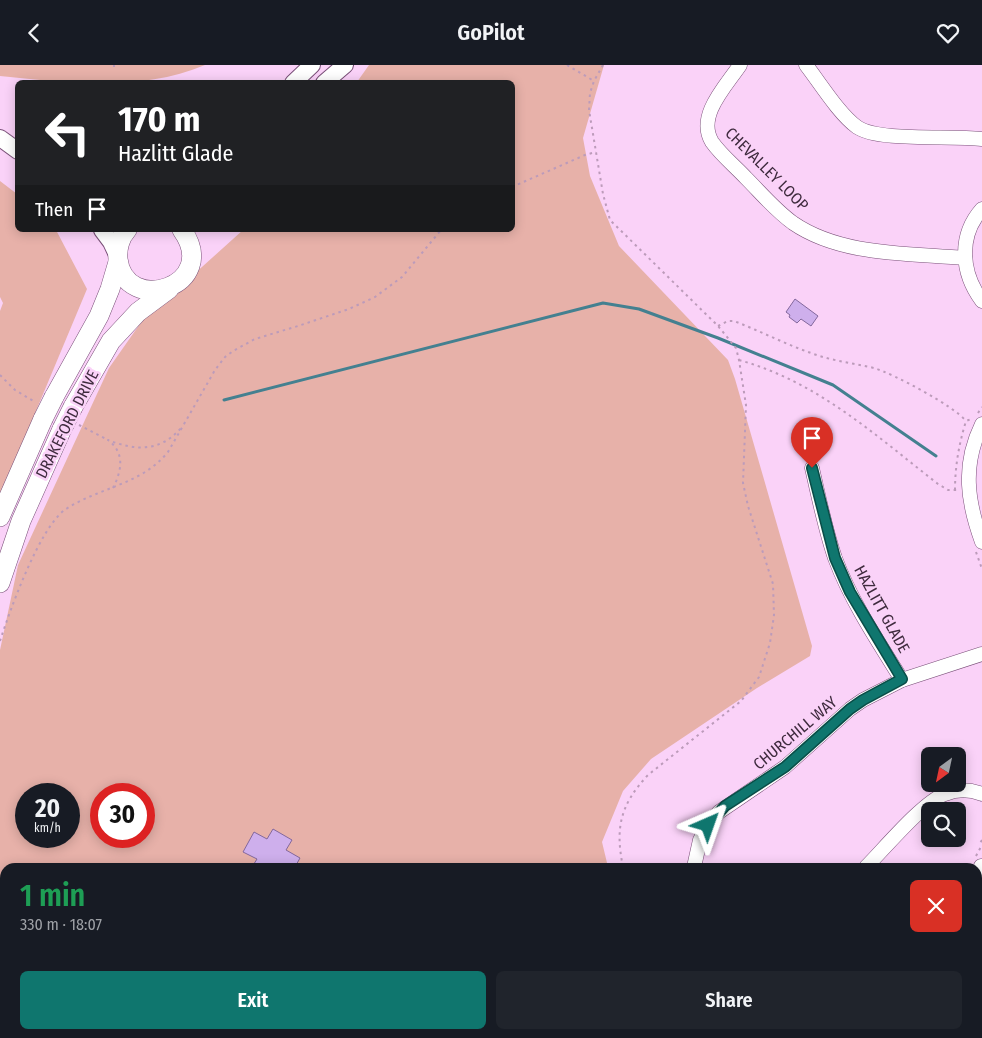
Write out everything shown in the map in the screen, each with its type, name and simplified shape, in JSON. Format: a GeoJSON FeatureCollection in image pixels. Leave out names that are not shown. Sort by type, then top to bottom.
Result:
{"type":"FeatureCollection","features":[{"type":"Feature","properties":{"kind":"highway","name":"DRAKEFORD DRIVE"},"geometry":{"type":"LineString","coordinates":[[0,517],[43,419],[99,316],[110,289],[118,260],[118,245],[126,232]]}},
{"type":"Feature","properties":{"kind":"highway"},"geometry":{"type":"LineString","coordinates":[[184,232],[188,238],[191,250]]}},
{"type":"Feature","properties":{"kind":"highway","name":"DRAKEFORD DRIVE"},"geometry":{"type":"LineString","coordinates":[[0,583],[22,521],[73,407],[111,341],[138,312],[180,281],[187,272],[191,261],[191,250]]}},
{"type":"Feature","properties":{"kind":"highway"},"geometry":{"type":"LineString","coordinates":[[118,260],[122,272],[129,281],[138,287],[148,291],[170,288]]}},
{"type":"Feature","properties":{"kind":"main road"},"geometry":{"type":"LineString","coordinates":[[295,80],[312,65]]}},
{"type":"Feature","properties":{"kind":"main road"},"geometry":{"type":"LineString","coordinates":[[328,80],[345,65]]}},
{"type":"Feature","properties":{"kind":"main road"},"geometry":{"type":"LineString","coordinates":[[0,137],[15,145]]}},
{"type":"Feature","properties":{"kind":"main road"},"geometry":{"type":"LineString","coordinates":[[0,137],[15,149]]}},
{"type":"Feature","properties":{"kind":"main road"},"geometry":{"type":"LineString","coordinates":[[104,232],[111,242],[118,260]]}},
{"type":"Feature","properties":{"kind":"main road"},"geometry":{"type":"LineString","coordinates":[[191,250],[192,232]]}},
{"type":"Feature","properties":{"kind":"street","name":"CHEVALLEY LOOP"},"geometry":{"type":"LineString","coordinates":[[740,65],[714,103],[709,114],[708,131],[714,144],[791,222],[810,233],[842,245],[864,249],[965,258]]}},
{"type":"Feature","properties":{"kind":"street"},"geometry":{"type":"LineString","coordinates":[[806,65],[846,117],[863,130],[884,135],[982,139]]}},
{"type":"Feature","properties":{"kind":"street"},"geometry":{"type":"LineString","coordinates":[[982,209],[969,230],[965,258],[973,288],[982,301]]}},
{"type":"Feature","properties":{"kind":"street"},"geometry":{"type":"LineString","coordinates":[[982,424],[975,440],[969,469],[971,511],[982,542]]}},
{"type":"Feature","properties":{"kind":"street","name":"HAZLITT GLADE"},"geometry":{"type":"LineString","coordinates":[[812,468],[835,558],[850,592],[902,679]]}},
{"type":"Feature","properties":{"kind":"street","name":"CHURCHILL WAY"},"geometry":{"type":"LineString","coordinates":[[695,863],[700,840],[708,825],[719,812],[785,767],[850,709],[902,679],[982,655]]}},
{"type":"Feature","properties":{"kind":"street"},"geometry":{"type":"LineString","coordinates":[[870,863],[927,805],[939,796],[959,790],[972,790],[982,794]]}},
{"type":"Feature","properties":{"kind":"path"},"geometry":{"type":"LineString","coordinates":[[567,65],[594,81]]}},
{"type":"Feature","properties":{"kind":"path"},"geometry":{"type":"LineString","coordinates":[[602,65],[590,93],[589,110],[603,194],[610,220],[718,326],[736,348],[746,405],[744,483],[748,506],[773,584],[774,615],[770,643],[759,677],[741,701],[648,775],[625,805],[620,829],[623,863]]}},
{"type":"Feature","properties":{"kind":"path"},"geometry":{"type":"LineString","coordinates":[[515,186],[576,158],[596,152]]}},
{"type":"Feature","properties":{"kind":"path"},"geometry":{"type":"LineString","coordinates":[[0,641],[20,587],[46,530],[65,510],[146,473],[159,463],[168,452],[215,370],[225,357],[255,339],[332,315],[375,297],[402,277],[439,232]]}},
{"type":"Feature","properties":{"kind":"path"},"geometry":{"type":"LineString","coordinates":[[718,326],[728,321],[734,321],[810,353],[883,371],[924,392],[966,421]]}},
{"type":"Feature","properties":{"kind":"path"},"geometry":{"type":"LineString","coordinates":[[739,360],[779,375],[815,392],[844,410],[938,484],[948,490],[961,490],[962,499],[970,499]]}},
{"type":"Feature","properties":{"kind":"path"},"geometry":{"type":"LineString","coordinates":[[113,488],[120,475],[122,462],[116,448],[108,440],[132,448],[152,447],[169,439],[185,424]]}},
{"type":"Feature","properties":{"kind":"path"},"geometry":{"type":"LineString","coordinates":[[982,841],[980,843],[982,845]]}},
{"type":"Feature","properties":{"kind":"shaded area"},"geometry":{"type":"Polygon","coordinates":[[[0,65],[205,65],[181,74],[147,80],[42,80],[0,76],[0,65]]]}},
{"type":"Feature","properties":{"kind":"shaded area"},"geometry":{"type":"Polygon","coordinates":[[[369,65],[604,65],[583,138],[590,176],[619,246],[728,360],[812,646],[810,656],[757,688],[651,759],[623,791],[602,842],[607,863],[0,863],[0,650],[18,565],[109,368],[142,321],[241,232],[515,232],[515,80],[358,80],[369,65]]]}},
{"type":"Feature","properties":{"kind":"shaded area"},"geometry":{"type":"Polygon","coordinates":[[[0,181],[15,192],[15,232],[57,232],[87,289],[0,497],[0,311],[3,303],[0,297],[0,181]]]}},
{"type":"Feature","properties":{"kind":"building"},"geometry":{"type":"Polygon","coordinates":[[[795,299],[818,316],[811,326],[801,319],[797,323],[786,312],[795,299]]]}},
{"type":"Feature","properties":{"kind":"building"},"geometry":{"type":"Polygon","coordinates":[[[273,829],[292,840],[286,850],[300,858],[297,863],[254,863],[257,859],[243,852],[254,832],[267,839],[273,829]]]}},
{"type":"Feature","properties":{"kind":"waterway"},"geometry":{"type":"LineString","coordinates":[[224,400],[603,303],[639,309],[718,338],[833,385],[936,456]]}},
{"type":"Feature","properties":{"kind":"route"},"geometry":{"type":"LineString","coordinates":[[708,825],[725,806],[785,767],[850,709],[902,679],[867,625],[835,558],[812,468]]}}]}
